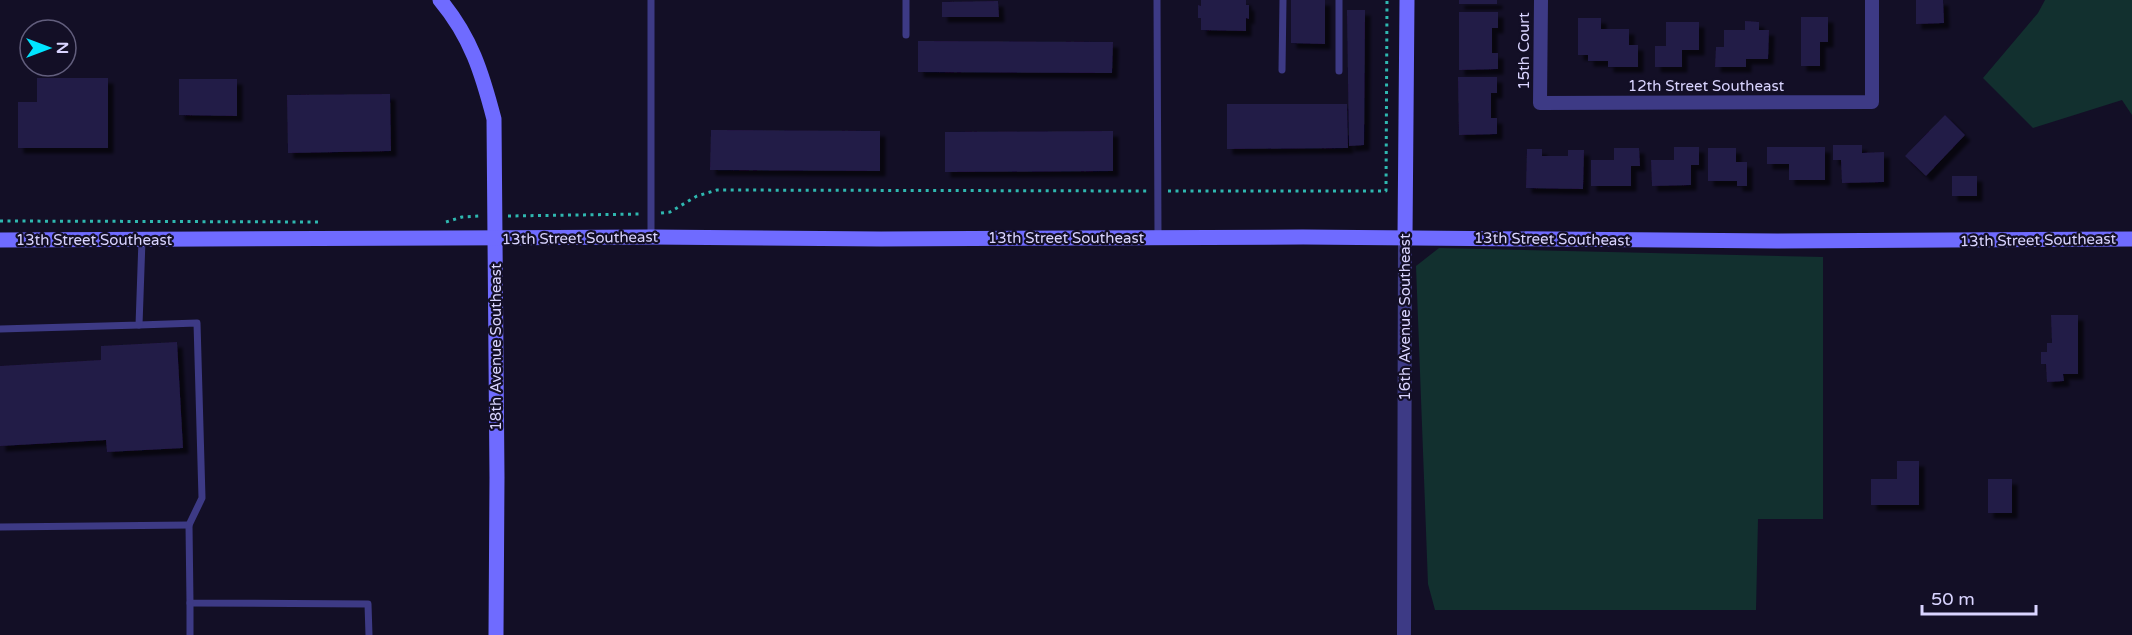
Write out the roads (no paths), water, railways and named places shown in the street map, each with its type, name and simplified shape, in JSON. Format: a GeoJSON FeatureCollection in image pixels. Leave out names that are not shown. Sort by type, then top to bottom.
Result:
{"type":"FeatureCollection","features":[{"type":"Feature","properties":{"kind":"street","name":"18th Avenue Southeast"},"geometry":{"type":"LineString","coordinates":[[440,0],[466,38],[475,56],[483,75],[494,119],[496,635]]}},
{"type":"Feature","properties":{"kind":"street","name":"16th Avenue Southeast"},"geometry":{"type":"LineString","coordinates":[[1404,635],[1407,0]]}},
{"type":"Feature","properties":{"kind":"street","name":"15th Court"},"geometry":{"type":"LineString","coordinates":[[1540,103],[1541,0]]}},
{"type":"Feature","properties":{"kind":"street","name":"12th Street Southeast"},"geometry":{"type":"LineString","coordinates":[[1540,103],[1872,102],[1872,0]]}},
{"type":"Feature","properties":{"kind":"street","name":"13th Street Southeast"},"geometry":{"type":"LineString","coordinates":[[0,240],[651,237],[881,239],[1405,237],[1777,241],[2132,239]]}},
{"type":"Feature","properties":{"kind":"lane"},"geometry":{"type":"LineString","coordinates":[[651,0],[651,237]]}},
{"type":"Feature","properties":{"kind":"lane"},"geometry":{"type":"LineString","coordinates":[[906,0],[906,35]]}},
{"type":"Feature","properties":{"kind":"lane"},"geometry":{"type":"LineString","coordinates":[[1157,0],[1158,237]]}},
{"type":"Feature","properties":{"kind":"lane"},"geometry":{"type":"LineString","coordinates":[[1282,70],[1283,0]]}},
{"type":"Feature","properties":{"kind":"lane"},"geometry":{"type":"LineString","coordinates":[[1339,0],[1339,71]]}},
{"type":"Feature","properties":{"kind":"lane"},"geometry":{"type":"LineString","coordinates":[[139,325],[142,240]]}},
{"type":"Feature","properties":{"kind":"lane"},"geometry":{"type":"LineString","coordinates":[[0,329],[197,323],[202,498],[189,525],[190,635]]}},
{"type":"Feature","properties":{"kind":"lane"},"geometry":{"type":"LineString","coordinates":[[0,527],[189,525]]}},
{"type":"Feature","properties":{"kind":"lane"},"geometry":{"type":"LineString","coordinates":[[190,603],[368,604],[369,635]]}}]}
